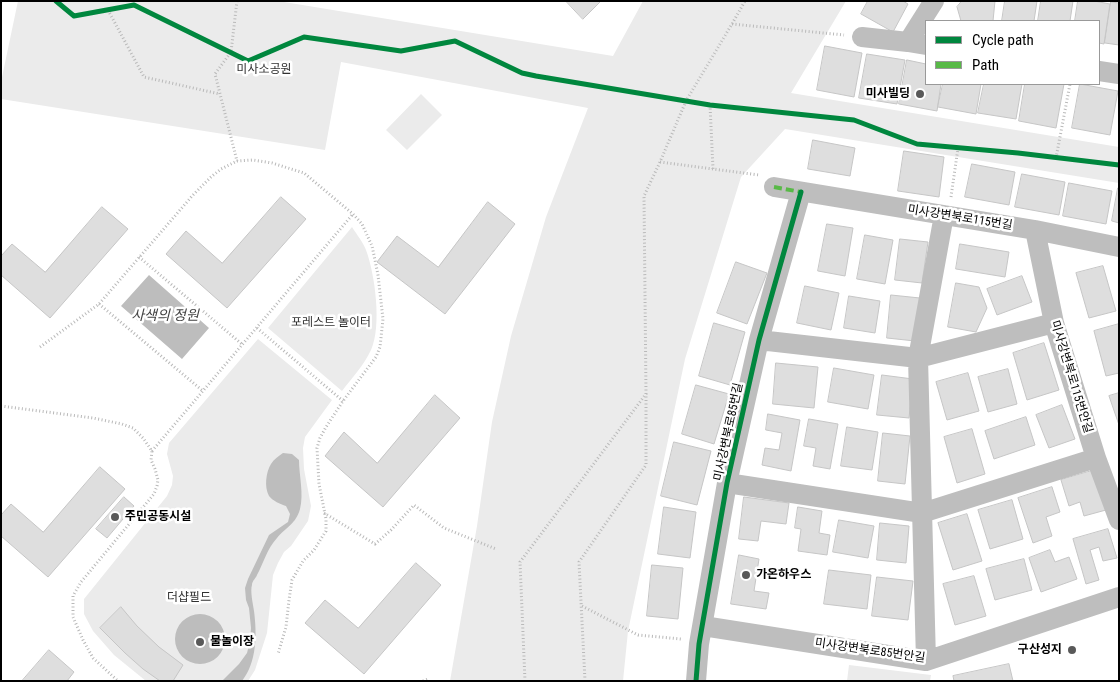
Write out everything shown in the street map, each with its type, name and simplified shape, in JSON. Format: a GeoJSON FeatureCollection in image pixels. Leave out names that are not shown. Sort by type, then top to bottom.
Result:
{"type":"FeatureCollection","features":[{"type":"Feature","properties":{"kind":"street"},"geometry":{"type":"LineString","coordinates":[[926,20],[934,1]]}},
{"type":"Feature","properties":{"kind":"street"},"geometry":{"type":"LineString","coordinates":[[862,36],[917,43],[925,23]]}},
{"type":"Feature","properties":{"kind":"street"},"geometry":{"type":"LineString","coordinates":[[1100,71],[1119,74]]}},
{"type":"Feature","properties":{"kind":"street","name":"미사강변북로115번길"},"geometry":{"type":"LineString","coordinates":[[769,182],[802,192],[947,209],[1035,230],[1119,247]]}},
{"type":"Feature","properties":{"kind":"street","name":"미사강변북로85번길"},"geometry":{"type":"LineString","coordinates":[[696,681],[699,644],[727,483],[759,340],[802,192]]}},
{"type":"Feature","properties":{"kind":"street"},"geometry":{"type":"LineString","coordinates":[[926,661],[918,358],[947,209]]}},
{"type":"Feature","properties":{"kind":"street","name":"미사강변북로115번안길"},"geometry":{"type":"LineString","coordinates":[[1035,230],[1054,323],[1096,458],[1119,520]]}},
{"type":"Feature","properties":{"kind":"street"},"geometry":{"type":"LineString","coordinates":[[759,340],[918,358],[1054,323]]}},
{"type":"Feature","properties":{"kind":"street"},"geometry":{"type":"LineString","coordinates":[[727,483],[922,513],[1096,458]]}},
{"type":"Feature","properties":{"kind":"street","name":"미사강변북로85번안길"},"geometry":{"type":"LineString","coordinates":[[703,626],[926,661],[1119,597]]}},
{"type":"Feature","properties":{"kind":"path"},"geometry":{"type":"LineString","coordinates":[[237,1],[231,52],[214,74],[237,161]]}},
{"type":"Feature","properties":{"kind":"path"},"geometry":{"type":"LineString","coordinates":[[585,681],[579,562],[646,464],[644,196],[686,101],[745,1]]}},
{"type":"Feature","properties":{"kind":"path"},"geometry":{"type":"LineString","coordinates":[[99,12],[116,8]]}},
{"type":"Feature","properties":{"kind":"path"},"geometry":{"type":"LineString","coordinates":[[108,10],[144,77],[220,94]]}},
{"type":"Feature","properties":{"kind":"path"},"geometry":{"type":"LineString","coordinates":[[732,24],[862,36]]}},
{"type":"Feature","properties":{"kind":"path"},"geometry":{"type":"LineString","coordinates":[[222,48],[239,57]]}},
{"type":"Feature","properties":{"kind":"path"},"geometry":{"type":"LineString","coordinates":[[1056,158],[1070,85]]}},
{"type":"Feature","properties":{"kind":"path"},"geometry":{"type":"LineString","coordinates":[[676,99],[694,102]]}},
{"type":"Feature","properties":{"kind":"path"},"geometry":{"type":"LineString","coordinates":[[702,104],[719,106]]}},
{"type":"Feature","properties":{"kind":"path"},"geometry":{"type":"LineString","coordinates":[[710,105],[714,168]]}},
{"type":"Feature","properties":{"kind":"path"},"geometry":{"type":"LineString","coordinates":[[950,148],[966,149]]}},
{"type":"Feature","properties":{"kind":"path"},"geometry":{"type":"LineString","coordinates":[[947,209],[958,148]]}},
{"type":"Feature","properties":{"kind":"path"},"geometry":{"type":"LineString","coordinates":[[1047,156],[1065,159]]}},
{"type":"Feature","properties":{"kind":"path"},"geometry":{"type":"LineString","coordinates":[[40,348],[99,304],[193,195],[221,168],[237,161],[254,160],[272,163],[304,173],[353,214],[362,224],[372,246],[378,275],[383,319],[380,348],[376,357],[343,401],[320,438],[317,448],[319,484],[326,530],[292,580],[286,627],[278,654]]}},
{"type":"Feature","properties":{"kind":"path"},"geometry":{"type":"LineString","coordinates":[[660,162],[714,168],[769,182]]}},
{"type":"Feature","properties":{"kind":"path"},"geometry":{"type":"LineString","coordinates":[[118,681],[93,658],[83,640],[73,617],[73,596],[81,582],[154,494],[158,480],[151,460],[152,451],[353,214]]}},
{"type":"Feature","properties":{"kind":"path"},"geometry":{"type":"LineString","coordinates":[[139,257],[242,345]]}},
{"type":"Feature","properties":{"kind":"path"},"geometry":{"type":"LineString","coordinates":[[99,304],[203,391]]}},
{"type":"Feature","properties":{"kind":"path"},"geometry":{"type":"LineString","coordinates":[[257,328],[343,401]]}},
{"type":"Feature","properties":{"kind":"path"},"geometry":{"type":"LineString","coordinates":[[525,681],[520,562],[646,394]]}},
{"type":"Feature","properties":{"kind":"path"},"geometry":{"type":"LineString","coordinates":[[1,406],[93,418],[122,424],[133,428],[152,451]]}},
{"type":"Feature","properties":{"kind":"path"},"geometry":{"type":"LineString","coordinates":[[324,513],[375,544],[414,505],[444,528],[496,548]]}},
{"type":"Feature","properties":{"kind":"path"},"geometry":{"type":"LineString","coordinates":[[582,606],[638,635],[686,640]]}},
{"type":"Feature","properties":{"kind":"path"},"geometry":{"type":"LineString","coordinates":[[423,681],[428,679]]}},
{"type":"Feature","properties":{"kind":"green space","name":"미사소공원"},"geometry":{"type":"Polygon","coordinates":[[[18,1],[278,1],[613,56],[643,1],[846,1],[791,93],[1119,147],[1119,183],[785,129],[741,177],[685,359],[628,631],[623,681],[450,681],[477,526],[492,422],[511,336],[546,217],[588,108],[341,62],[325,150],[1,99],[1,82],[18,1]]]}},
{"type":"Feature","properties":{"kind":"green space"},"geometry":{"type":"Polygon","coordinates":[[[421,94],[442,115],[407,150],[386,130],[421,94]]]}},
{"type":"Feature","properties":{"kind":"green space","name":"포레스트 놀이터"},"geometry":{"type":"Polygon","coordinates":[[[352,227],[363,244],[369,260],[377,314],[371,350],[358,371],[342,391],[268,328],[352,227]]]}},
{"type":"Feature","properties":{"kind":"green space","name":"더샵필드"},"geometry":{"type":"Polygon","coordinates":[[[258,339],[332,400],[305,437],[303,448],[304,469],[311,506],[308,521],[291,546],[284,552],[273,575],[267,633],[255,670],[248,681],[146,681],[114,655],[93,631],[84,614],[84,599],[167,496],[172,485],[173,476],[167,454],[169,443],[258,339]]]}},
{"type":"Feature","properties":{"kind":"green space"},"geometry":{"type":"Polygon","coordinates":[[[849,665],[931,675],[930,681],[847,681],[849,665]]]}},
{"type":"Feature","properties":{"kind":"water","name":"사색의 정원"},"geometry":{"type":"Polygon","coordinates":[[[149,275],[209,328],[182,359],[121,306],[149,275]]]}},
{"type":"Feature","properties":{"kind":"water"},"geometry":{"type":"Polygon","coordinates":[[[283,453],[292,454],[299,460],[300,509],[293,522],[274,542],[252,584],[255,648],[251,665],[242,681],[222,681],[247,653],[251,628],[245,588],[248,579],[269,535],[288,522],[290,514],[286,506],[269,496],[266,484],[269,467],[283,453]]]}},
{"type":"Feature","properties":{"kind":"water","name":"물놀이장"},"geometry":{"type":"Polygon","coordinates":[[[195,614],[205,614],[218,621],[225,634],[225,644],[218,657],[205,664],[195,664],[186,660],[179,653],[175,644],[175,634],[179,625],[186,618],[195,614]]]}},
{"type":"Feature","properties":{"kind":"building"},"geometry":{"type":"Polygon","coordinates":[[[566,1],[601,1],[583,19],[566,1]]]}},
{"type":"Feature","properties":{"kind":"building"},"geometry":{"type":"Polygon","coordinates":[[[868,1],[903,1],[908,4],[893,32],[861,14],[868,1]]]}},
{"type":"Feature","properties":{"kind":"building"},"geometry":{"type":"Polygon","coordinates":[[[962,1],[995,1],[993,20],[961,20],[957,7],[962,1]]]}},
{"type":"Feature","properties":{"kind":"building"},"geometry":{"type":"Polygon","coordinates":[[[1005,1],[1037,1],[1034,20],[1002,20],[1005,1]]]}},
{"type":"Feature","properties":{"kind":"building"},"geometry":{"type":"Polygon","coordinates":[[[1041,1],[1073,1],[1070,20],[1038,20],[1041,1]]]}},
{"type":"Feature","properties":{"kind":"building"},"geometry":{"type":"Polygon","coordinates":[[[1078,1],[1110,4],[1104,44],[1100,43],[1100,20],[1075,20],[1078,1]]]}},
{"type":"Feature","properties":{"kind":"building"},"geometry":{"type":"Polygon","coordinates":[[[1111,2],[1119,3],[1119,45],[1105,43],[1111,2]]]}},
{"type":"Feature","properties":{"kind":"building"},"geometry":{"type":"Polygon","coordinates":[[[825,46],[862,53],[854,97],[817,90],[825,46]]]}},
{"type":"Feature","properties":{"kind":"building"},"geometry":{"type":"Polygon","coordinates":[[[867,54],[905,60],[897,104],[859,98],[867,54]]]}},
{"type":"Feature","properties":{"kind":"building","name":"미사빌딩"},"geometry":{"type":"Polygon","coordinates":[[[907,60],[925,64],[925,85],[941,85],[937,111],[899,104],[907,60]]]}},
{"type":"Feature","properties":{"kind":"building"},"geometry":{"type":"Polygon","coordinates":[[[943,85],[981,85],[976,114],[938,107],[943,85]]]}},
{"type":"Feature","properties":{"kind":"building"},"geometry":{"type":"Polygon","coordinates":[[[984,85],[1022,85],[1016,119],[978,113],[984,85]]]}},
{"type":"Feature","properties":{"kind":"building"},"geometry":{"type":"Polygon","coordinates":[[[1025,85],[1064,85],[1056,128],[1019,121],[1025,85]]]}},
{"type":"Feature","properties":{"kind":"building"},"geometry":{"type":"Polygon","coordinates":[[[1080,85],[1118,91],[1110,135],[1072,128],[1080,85]]]}},
{"type":"Feature","properties":{"kind":"building"},"geometry":{"type":"Polygon","coordinates":[[[813,140],[855,148],[850,176],[808,169],[813,140]]]}},
{"type":"Feature","properties":{"kind":"building"},"geometry":{"type":"Polygon","coordinates":[[[904,151],[944,157],[939,197],[898,191],[904,151]]]}},
{"type":"Feature","properties":{"kind":"building"},"geometry":{"type":"Polygon","coordinates":[[[972,164],[1015,172],[1009,205],[965,197],[972,164]]]}},
{"type":"Feature","properties":{"kind":"building"},"geometry":{"type":"Polygon","coordinates":[[[1022,174],[1065,182],[1059,215],[1015,207],[1022,174]]]}},
{"type":"Feature","properties":{"kind":"building"},"geometry":{"type":"Polygon","coordinates":[[[1069,183],[1112,191],[1106,224],[1063,216],[1069,183]]]}},
{"type":"Feature","properties":{"kind":"building"},"geometry":{"type":"Polygon","coordinates":[[[1119,188],[1119,223],[1112,221],[1119,188]]]}},
{"type":"Feature","properties":{"kind":"building"},"geometry":{"type":"Polygon","coordinates":[[[281,197],[306,219],[227,308],[166,254],[186,231],[222,263],[281,197]]]}},
{"type":"Feature","properties":{"kind":"building"},"geometry":{"type":"Polygon","coordinates":[[[488,202],[515,224],[445,314],[377,262],[397,236],[438,267],[488,202]]]}},
{"type":"Feature","properties":{"kind":"building"},"geometry":{"type":"Polygon","coordinates":[[[102,207],[128,229],[50,318],[1,275],[1,256],[12,244],[45,272],[102,207]]]}},
{"type":"Feature","properties":{"kind":"building"},"geometry":{"type":"Polygon","coordinates":[[[827,224],[853,228],[845,276],[818,271],[827,224]]]}},
{"type":"Feature","properties":{"kind":"building"},"geometry":{"type":"Polygon","coordinates":[[[865,235],[893,240],[885,284],[857,279],[865,235]]]}},
{"type":"Feature","properties":{"kind":"building"},"geometry":{"type":"Polygon","coordinates":[[[900,239],[928,242],[922,283],[895,280],[900,239]]]}},
{"type":"Feature","properties":{"kind":"building"},"geometry":{"type":"Polygon","coordinates":[[[960,244],[1009,252],[1005,277],[956,269],[960,244]]]}},
{"type":"Feature","properties":{"kind":"building"},"geometry":{"type":"Polygon","coordinates":[[[736,262],[767,273],[747,324],[717,313],[736,262]]]}},
{"type":"Feature","properties":{"kind":"building"},"geometry":{"type":"Polygon","coordinates":[[[1103,266],[1116,311],[1089,318],[1076,273],[1103,266]]]}},
{"type":"Feature","properties":{"kind":"building"},"geometry":{"type":"Polygon","coordinates":[[[1022,276],[1032,302],[997,315],[987,289],[1022,276]]]}},
{"type":"Feature","properties":{"kind":"building"},"geometry":{"type":"Polygon","coordinates":[[[956,283],[979,287],[987,308],[976,332],[948,327],[956,283]]]}},
{"type":"Feature","properties":{"kind":"building"},"geometry":{"type":"Polygon","coordinates":[[[805,286],[839,293],[831,330],[797,323],[805,286]]]}},
{"type":"Feature","properties":{"kind":"building"},"geometry":{"type":"Polygon","coordinates":[[[891,295],[920,298],[915,341],[887,338],[891,295]]]}},
{"type":"Feature","properties":{"kind":"building"},"geometry":{"type":"Polygon","coordinates":[[[849,296],[880,301],[875,333],[844,328],[849,296]]]}},
{"type":"Feature","properties":{"kind":"building"},"geometry":{"type":"Polygon","coordinates":[[[714,323],[745,332],[730,385],[699,376],[714,323]]]}},
{"type":"Feature","properties":{"kind":"building"},"geometry":{"type":"Polygon","coordinates":[[[1119,324],[1119,373],[1106,376],[1094,331],[1119,324]]]}},
{"type":"Feature","properties":{"kind":"building"},"geometry":{"type":"Polygon","coordinates":[[[1044,343],[1059,390],[1027,400],[1013,353],[1044,343]]]}},
{"type":"Feature","properties":{"kind":"building"},"geometry":{"type":"Polygon","coordinates":[[[776,363],[818,367],[814,408],[773,404],[776,363]]]}},
{"type":"Feature","properties":{"kind":"building"},"geometry":{"type":"Polygon","coordinates":[[[834,368],[874,375],[868,409],[828,402],[834,368]]]}},
{"type":"Feature","properties":{"kind":"building"},"geometry":{"type":"Polygon","coordinates":[[[1008,369],[1017,404],[988,412],[978,377],[1008,369]]]}},
{"type":"Feature","properties":{"kind":"building"},"geometry":{"type":"Polygon","coordinates":[[[968,373],[979,411],[947,420],[936,382],[968,373]]]}},
{"type":"Feature","properties":{"kind":"building"},"geometry":{"type":"Polygon","coordinates":[[[882,375],[913,379],[909,418],[877,415],[882,375]]]}},
{"type":"Feature","properties":{"kind":"building"},"geometry":{"type":"Polygon","coordinates":[[[696,385],[729,394],[714,444],[682,434],[696,385]]]}},
{"type":"Feature","properties":{"kind":"building"},"geometry":{"type":"Polygon","coordinates":[[[1119,393],[1119,425],[1109,396],[1119,393]]]}},
{"type":"Feature","properties":{"kind":"building"},"geometry":{"type":"Polygon","coordinates":[[[435,395],[460,418],[383,507],[325,456],[344,432],[377,463],[435,395]]]}},
{"type":"Feature","properties":{"kind":"building"},"geometry":{"type":"Polygon","coordinates":[[[1062,405],[1075,439],[1049,448],[1036,415],[1062,405]]]}},
{"type":"Feature","properties":{"kind":"building"},"geometry":{"type":"Polygon","coordinates":[[[768,414],[800,420],[791,471],[762,465],[765,448],[779,450],[782,433],[766,430],[768,414]]]}},
{"type":"Feature","properties":{"kind":"building"},"geometry":{"type":"Polygon","coordinates":[[[1026,417],[1035,445],[994,459],[985,431],[1026,417]]]}},
{"type":"Feature","properties":{"kind":"building"},"geometry":{"type":"Polygon","coordinates":[[[809,419],[838,424],[830,469],[813,466],[816,448],[804,446],[809,419]]]}},
{"type":"Feature","properties":{"kind":"building"},"geometry":{"type":"Polygon","coordinates":[[[847,427],[878,432],[872,470],[841,466],[847,427]]]}},
{"type":"Feature","properties":{"kind":"building"},"geometry":{"type":"Polygon","coordinates":[[[972,429],[985,474],[957,483],[944,437],[972,429]]]}},
{"type":"Feature","properties":{"kind":"building"},"geometry":{"type":"Polygon","coordinates":[[[883,433],[910,436],[905,484],[878,481],[883,433]]]}},
{"type":"Feature","properties":{"kind":"building"},"geometry":{"type":"Polygon","coordinates":[[[674,442],[711,451],[697,505],[661,496],[674,442]]]}},
{"type":"Feature","properties":{"kind":"building"},"geometry":{"type":"Polygon","coordinates":[[[100,467],[125,489],[48,577],[1,536],[1,515],[11,504],[43,532],[100,467]]]}},
{"type":"Feature","properties":{"kind":"building"},"geometry":{"type":"Polygon","coordinates":[[[1095,470],[1106,510],[1084,516],[1080,502],[1069,506],[1061,480],[1095,470]]]}},
{"type":"Feature","properties":{"kind":"building"},"geometry":{"type":"Polygon","coordinates":[[[1052,487],[1060,512],[1046,517],[1052,536],[1033,543],[1018,498],[1052,487]]]}},
{"type":"Feature","properties":{"kind":"building","name":"주민공동시설"},"geometry":{"type":"Polygon","coordinates":[[[124,497],[134,506],[107,538],[96,529],[124,497]]]}},
{"type":"Feature","properties":{"kind":"building"},"geometry":{"type":"Polygon","coordinates":[[[744,497],[789,503],[786,524],[761,521],[758,541],[739,539],[744,497]]]}},
{"type":"Feature","properties":{"kind":"building"},"geometry":{"type":"Polygon","coordinates":[[[1012,500],[1023,539],[990,549],[978,510],[1012,500]]]}},
{"type":"Feature","properties":{"kind":"building"},"geometry":{"type":"Polygon","coordinates":[[[664,507],[696,512],[690,558],[658,554],[664,507]]]}},
{"type":"Feature","properties":{"kind":"building"},"geometry":{"type":"Polygon","coordinates":[[[798,507],[822,511],[819,533],[830,535],[827,555],[798,551],[801,529],[795,528],[798,507]]]}},
{"type":"Feature","properties":{"kind":"building"},"geometry":{"type":"Polygon","coordinates":[[[967,514],[982,561],[953,570],[938,523],[967,514]]]}},
{"type":"Feature","properties":{"kind":"building"},"geometry":{"type":"Polygon","coordinates":[[[839,520],[874,526],[868,558],[833,552],[839,520]]]}},
{"type":"Feature","properties":{"kind":"building"},"geometry":{"type":"Polygon","coordinates":[[[880,523],[909,526],[906,563],[877,560],[880,523]]]}},
{"type":"Feature","properties":{"kind":"building"},"geometry":{"type":"Polygon","coordinates":[[[1108,529],[1117,558],[1103,561],[1099,547],[1090,550],[1099,580],[1086,584],[1073,539],[1108,529]]]}},
{"type":"Feature","properties":{"kind":"building"},"geometry":{"type":"Polygon","coordinates":[[[1050,550],[1055,562],[1069,557],[1077,579],[1041,592],[1029,558],[1050,550]]]}},
{"type":"Feature","properties":{"kind":"building","name":"가온하우스"},"geometry":{"type":"Polygon","coordinates":[[[739,555],[759,559],[754,591],[769,593],[766,609],[731,604],[739,555]]]}},
{"type":"Feature","properties":{"kind":"building"},"geometry":{"type":"Polygon","coordinates":[[[1024,559],[1032,590],[995,600],[986,569],[1024,559]]]}},
{"type":"Feature","properties":{"kind":"building"},"geometry":{"type":"Polygon","coordinates":[[[416,563],[441,585],[364,674],[305,623],[325,600],[358,628],[416,563]]]}},
{"type":"Feature","properties":{"kind":"building"},"geometry":{"type":"Polygon","coordinates":[[[652,565],[683,568],[678,619],[647,616],[652,565]]]}},
{"type":"Feature","properties":{"kind":"building"},"geometry":{"type":"Polygon","coordinates":[[[829,570],[871,575],[867,609],[824,604],[829,570]]]}},
{"type":"Feature","properties":{"kind":"building"},"geometry":{"type":"Polygon","coordinates":[[[974,576],[986,616],[955,625],[943,584],[974,576]]]}},
{"type":"Feature","properties":{"kind":"building"},"geometry":{"type":"Polygon","coordinates":[[[877,577],[913,581],[908,620],[872,616],[877,577]]]}},
{"type":"Feature","properties":{"kind":"building"},"geometry":{"type":"Polygon","coordinates":[[[121,607],[159,647],[183,665],[173,681],[160,681],[143,669],[100,628],[121,607]]]}},
{"type":"Feature","properties":{"kind":"building"},"geometry":{"type":"Polygon","coordinates":[[[49,650],[74,672],[67,681],[22,681],[49,650]]]}},
{"type":"Feature","properties":{"kind":"building"},"geometry":{"type":"Polygon","coordinates":[[[1009,664],[1013,681],[954,681],[953,676],[1009,664]]]}},
{"type":"Feature","properties":{"kind":"marked path"},"geometry":{"type":"LineString","coordinates":[[774,187],[801,192]]}},
{"type":"Feature","properties":{"kind":"cycle path"},"geometry":{"type":"LineString","coordinates":[[56,1],[74,16],[134,5],[248,61],[304,37],[401,51],[455,41],[522,73],[536,76],[710,105],[854,120],[917,144],[1119,165]]}},
{"type":"Feature","properties":{"kind":"cycle path"},"geometry":{"type":"LineString","coordinates":[[696,681],[699,644],[727,483],[759,340],[801,192]]}},
{"type":"Feature","properties":{"kind":"place","name":"미사빌딩"},"geometry":{"type":"Point","coordinates":[920,94]}},
{"type":"Feature","properties":{"kind":"place","name":"주민공동시설"},"geometry":{"type":"Point","coordinates":[115,517]}},
{"type":"Feature","properties":{"kind":"place","name":"가온하우스"},"geometry":{"type":"Point","coordinates":[746,575]}},
{"type":"Feature","properties":{"kind":"place","name":"물놀이장"},"geometry":{"type":"Point","coordinates":[200,642]}},
{"type":"Feature","properties":{"kind":"place","name":"구산성지"},"geometry":{"type":"Point","coordinates":[1072,650]}}]}
